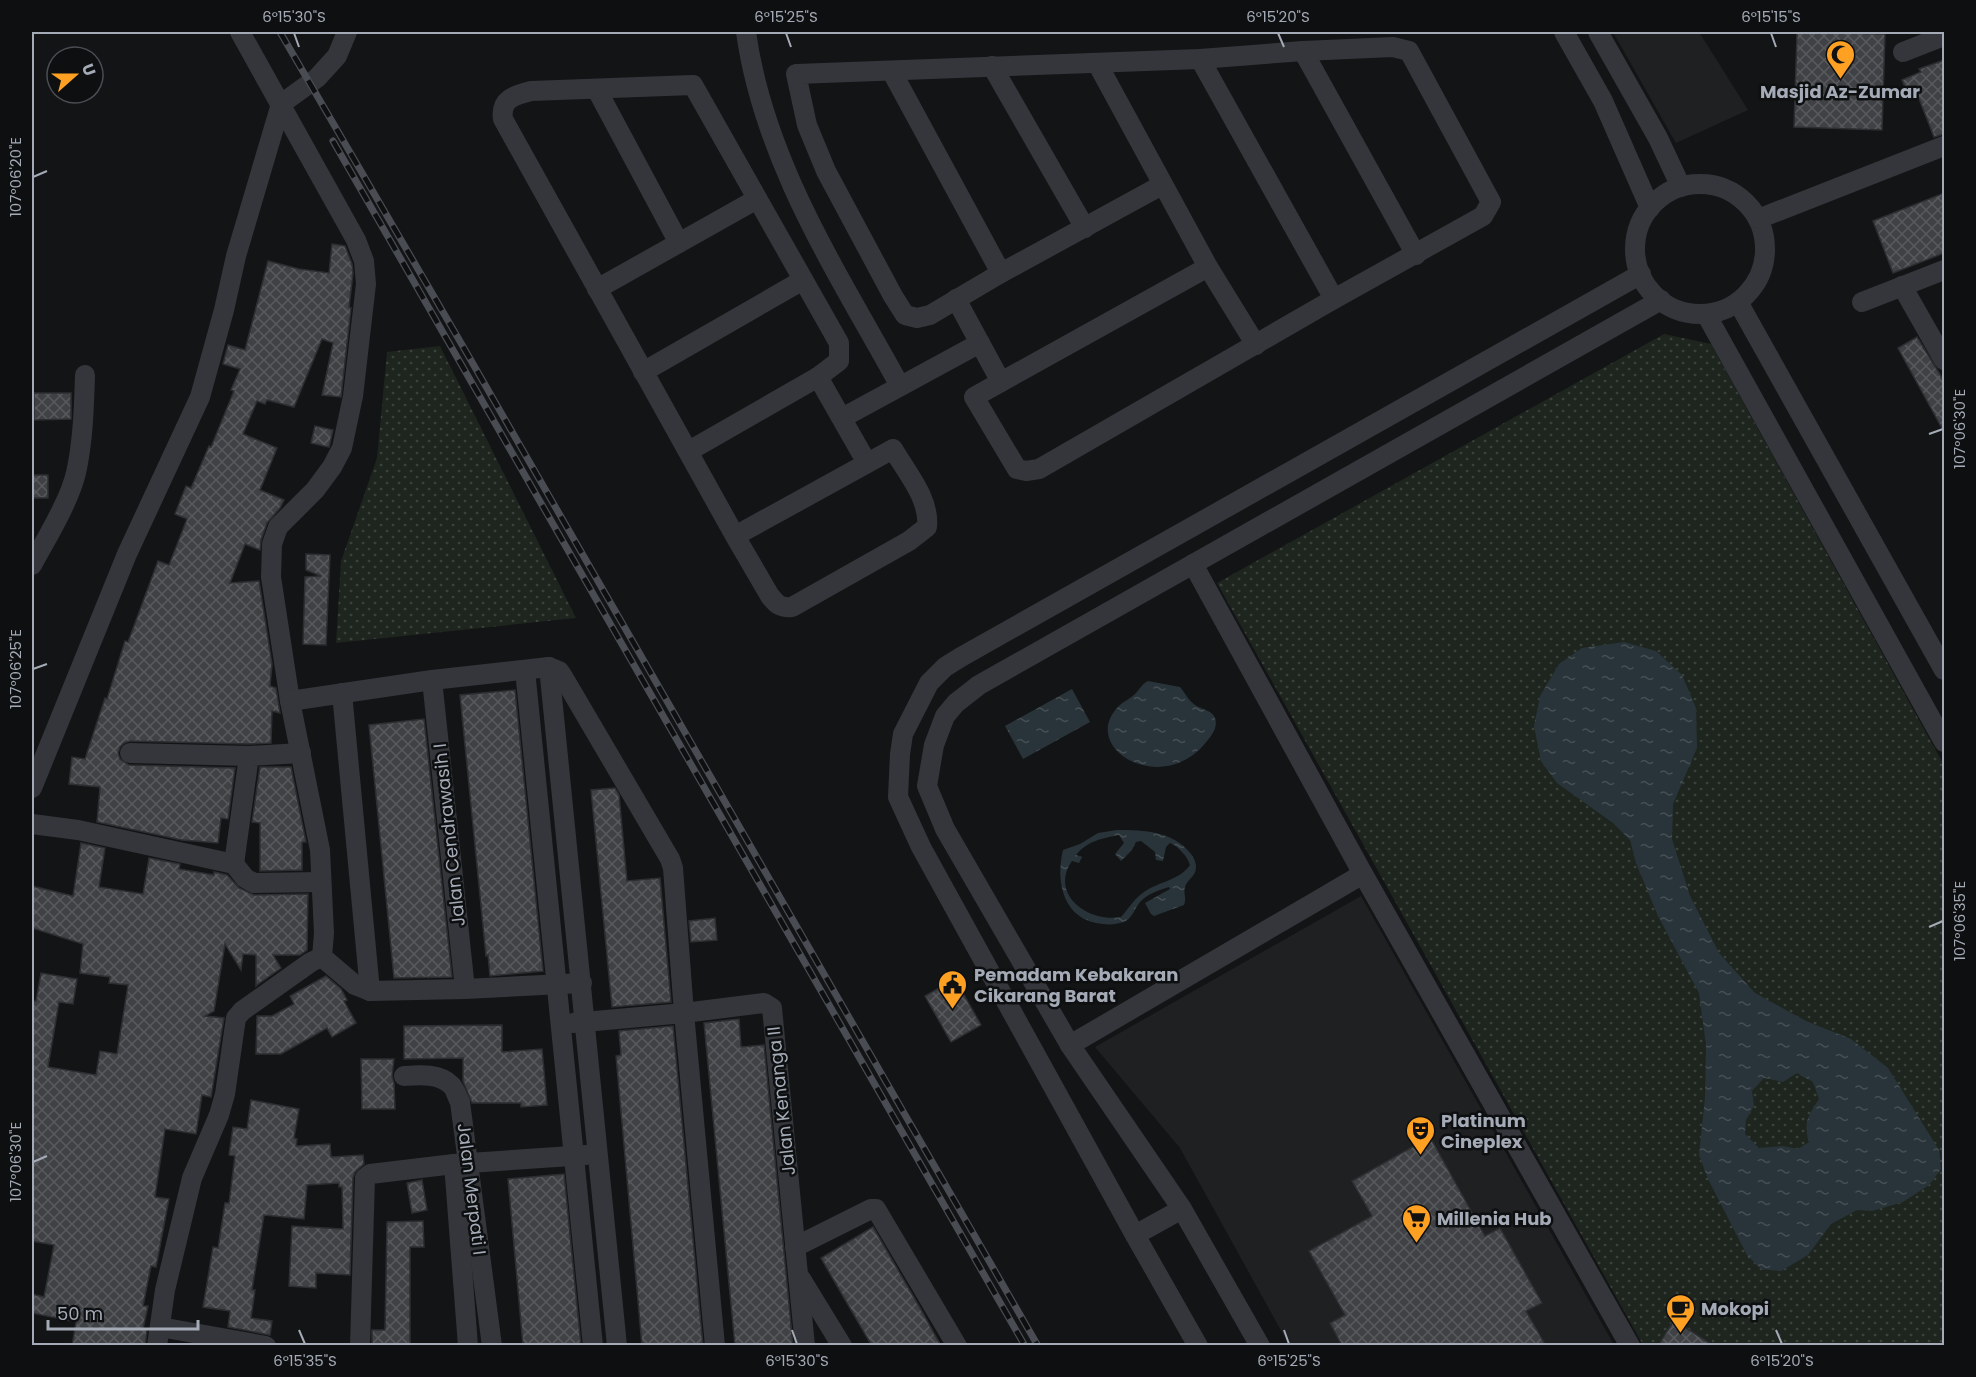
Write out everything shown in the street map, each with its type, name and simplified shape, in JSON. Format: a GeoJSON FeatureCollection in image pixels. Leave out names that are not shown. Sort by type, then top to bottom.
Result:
{"type":"FeatureCollection","features":[{"type":"Feature","properties":{"kind":"street"},"geometry":{"type":"LineString","coordinates":[[240,32],[356,240],[364,261],[366,285],[353,396],[342,448],[332,467],[315,490],[279,527],[272,544],[271,577],[290,701],[320,850],[324,933],[322,957]]}},
{"type":"Feature","properties":{"kind":"street"},"geometry":{"type":"LineString","coordinates":[[32,788],[127,554],[200,397],[236,256],[281,104],[317,78],[337,56],[347,32]]}},
{"type":"Feature","properties":{"kind":"street"},"geometry":{"type":"LineString","coordinates":[[1564,32],[1603,101],[1650,208]]}},
{"type":"Feature","properties":{"kind":"street"},"geometry":{"type":"LineString","coordinates":[[1598,32],[1653,128],[1681,187]]}},
{"type":"Feature","properties":{"kind":"street"},"geometry":{"type":"LineString","coordinates":[[1903,52],[1939,35]]}},
{"type":"Feature","properties":{"kind":"street"},"geometry":{"type":"LineString","coordinates":[[747,39],[766,118],[798,201],[900,386]]}},
{"type":"Feature","properties":{"kind":"street"},"geometry":{"type":"LineString","coordinates":[[1162,185],[1001,273],[930,315],[916,318],[905,315],[826,171],[807,125],[796,74],[1200,59],[1393,47],[1409,51],[1491,202],[1484,216],[1334,299],[1039,469],[1026,471],[1017,469],[974,397],[1208,267]]}},
{"type":"Feature","properties":{"kind":"street"},"geometry":{"type":"LineString","coordinates":[[1303,51],[1416,255]]}},
{"type":"Feature","properties":{"kind":"street"},"geometry":{"type":"LineString","coordinates":[[1200,59],[1334,299]]}},
{"type":"Feature","properties":{"kind":"street"},"geometry":{"type":"LineString","coordinates":[[1097,63],[1208,267],[1256,345]]}},
{"type":"Feature","properties":{"kind":"street"},"geometry":{"type":"LineString","coordinates":[[992,66],[1085,228]]}},
{"type":"Feature","properties":{"kind":"street"},"geometry":{"type":"LineString","coordinates":[[892,72],[1001,273]]}},
{"type":"Feature","properties":{"kind":"street"},"geometry":{"type":"LineString","coordinates":[[689,451],[818,377],[839,361],[839,344],[693,85],[531,91],[516,95],[505,102],[502,110],[503,119],[735,536],[776,604],[784,608],[802,602],[909,542],[927,527],[928,514],[924,502],[893,449],[735,536]]}},
{"type":"Feature","properties":{"kind":"street"},"geometry":{"type":"LineString","coordinates":[[597,90],[679,243]]}},
{"type":"Feature","properties":{"kind":"street"},"geometry":{"type":"LineString","coordinates":[[1758,219],[1944,146]]}},
{"type":"Feature","properties":{"kind":"street"},"geometry":{"type":"LineString","coordinates":[[1699,184],[1717,186],[1733,193],[1748,204],[1758,219],[1764,237],[1765,255],[1761,273],[1752,290],[1738,302],[1723,310],[1706,314],[1682,311],[1661,300],[1649,288],[1641,274],[1636,257],[1636,240],[1641,223],[1650,208],[1664,195],[1681,187],[1699,184]]}},
{"type":"Feature","properties":{"kind":"street"},"geometry":{"type":"LineString","coordinates":[[597,289],[757,199]]}},
{"type":"Feature","properties":{"kind":"street"},"geometry":{"type":"LineString","coordinates":[[1862,302],[1944,270]]}},
{"type":"Feature","properties":{"kind":"street"},"geometry":{"type":"LineString","coordinates":[[1198,1346],[921,847],[898,797],[903,734],[915,706],[929,683],[945,667],[961,657],[1641,274]]}},
{"type":"Feature","properties":{"kind":"street"},"geometry":{"type":"LineString","coordinates":[[643,372],[803,280]]}},
{"type":"Feature","properties":{"kind":"street"},"geometry":{"type":"LineString","coordinates":[[1902,286],[1944,360]]}},
{"type":"Feature","properties":{"kind":"street"},"geometry":{"type":"LineString","coordinates":[[956,299],[1001,381]]}},
{"type":"Feature","properties":{"kind":"street"},"geometry":{"type":"LineString","coordinates":[[1260,1346],[1182,1209],[1070,1046],[945,829],[927,786],[934,745],[945,716],[956,703],[979,685],[1661,300]]}},
{"type":"Feature","properties":{"kind":"street"},"geometry":{"type":"LineString","coordinates":[[1738,302],[1944,670]]}},
{"type":"Feature","properties":{"kind":"street"},"geometry":{"type":"LineString","coordinates":[[1706,314],[1944,742]]}},
{"type":"Feature","properties":{"kind":"street"},"geometry":{"type":"LineString","coordinates":[[842,418],[980,343]]}},
{"type":"Feature","properties":{"kind":"street"},"geometry":{"type":"LineString","coordinates":[[32,566],[53,527],[75,474],[82,432],[85,375]]}},
{"type":"Feature","properties":{"kind":"street"},"geometry":{"type":"LineString","coordinates":[[818,377],[867,463]]}},
{"type":"Feature","properties":{"kind":"street"},"geometry":{"type":"LineString","coordinates":[[1193,564],[1364,874],[1630,1346]]}},
{"type":"Feature","properties":{"kind":"street"},"geometry":{"type":"LineString","coordinates":[[290,701],[432,680],[549,667],[559,671],[562,675],[672,864],[715,1346]]}},
{"type":"Feature","properties":{"kind":"street"},"geometry":{"type":"LineString","coordinates":[[549,667],[617,1346]]}},
{"type":"Feature","properties":{"kind":"street"},"geometry":{"type":"LineString","coordinates":[[525,670],[593,1346]]}},
{"type":"Feature","properties":{"kind":"street","name":"Jalan Cendrawasih I"},"geometry":{"type":"LineString","coordinates":[[432,680],[465,989]]}},
{"type":"Feature","properties":{"kind":"street"},"geometry":{"type":"LineString","coordinates":[[342,693],[370,991]]}},
{"type":"Feature","properties":{"kind":"street"},"geometry":{"type":"LineString","coordinates":[[130,753],[249,756],[301,753]]}},
{"type":"Feature","properties":{"kind":"street"},"geometry":{"type":"LineString","coordinates":[[234,864],[249,756]]}},
{"type":"Feature","properties":{"kind":"street"},"geometry":{"type":"LineString","coordinates":[[32,824],[78,830],[234,864],[245,878],[255,883],[321,882]]}},
{"type":"Feature","properties":{"kind":"street"},"geometry":{"type":"LineString","coordinates":[[1070,1046],[1364,874]]}},
{"type":"Feature","properties":{"kind":"street"},"geometry":{"type":"LineString","coordinates":[[322,957],[355,985],[370,991],[558,986],[582,983]]}},
{"type":"Feature","properties":{"kind":"street"},"geometry":{"type":"LineString","coordinates":[[266,1346],[159,1336],[165,1290],[192,1178],[219,1115],[225,1094],[236,1018],[242,1011],[311,962],[322,957]]}},
{"type":"Feature","properties":{"kind":"street","name":"Jalan Kenanga II"},"geometry":{"type":"LineString","coordinates":[[561,1024],[764,1003],[771,1008],[805,1346]]}},
{"type":"Feature","properties":{"kind":"street","name":"Jalan Merpati I"},"geometry":{"type":"LineString","coordinates":[[404,1076],[438,1077],[452,1085],[460,1102],[463,1118],[461,1164],[492,1346]]}},
{"type":"Feature","properties":{"kind":"street"},"geometry":{"type":"LineString","coordinates":[[360,1346],[365,1178],[375,1173],[461,1164],[598,1154]]}},
{"type":"Feature","properties":{"kind":"street"},"geometry":{"type":"LineString","coordinates":[[461,1164],[468,1346]]}},
{"type":"Feature","properties":{"kind":"street"},"geometry":{"type":"LineString","coordinates":[[795,1247],[870,1209],[876,1209],[957,1346]]}},
{"type":"Feature","properties":{"kind":"street"},"geometry":{"type":"LineString","coordinates":[[1135,1235],[1182,1209]]}},
{"type":"Feature","properties":{"kind":"street"},"geometry":{"type":"LineString","coordinates":[[799,1276],[842,1346]]}},
{"type":"Feature","properties":{"kind":"shaded area"},"geometry":{"type":"Polygon","coordinates":[[[1613,32],[1699,32],[1748,110],[1676,143],[1613,32]]]}},
{"type":"Feature","properties":{"kind":"shaded area"},"geometry":{"type":"Polygon","coordinates":[[[1664,334],[1711,344],[1944,765],[1944,1342],[1938,1346],[1643,1345],[1217,583],[1664,334]]]}},
{"type":"Feature","properties":{"kind":"shaded area"},"geometry":{"type":"Polygon","coordinates":[[[440,346],[576,618],[336,643],[341,561],[377,458],[387,352],[440,346]]]}},
{"type":"Feature","properties":{"kind":"shaded area"},"geometry":{"type":"Polygon","coordinates":[[[1361,896],[1614,1345],[1289,1345],[1180,1148],[1095,1047],[1361,896]]]}},
{"type":"Feature","properties":{"kind":"water"},"geometry":{"type":"Polygon","coordinates":[[[1624,642],[1656,651],[1682,675],[1696,708],[1697,748],[1673,804],[1672,839],[1690,896],[1719,953],[1755,993],[1806,1021],[1851,1039],[1888,1068],[1939,1150],[1941,1169],[1929,1185],[1903,1202],[1872,1211],[1857,1210],[1831,1224],[1808,1255],[1781,1271],[1761,1269],[1747,1255],[1708,1179],[1699,1155],[1705,1098],[1706,1045],[1699,993],[1658,916],[1636,863],[1630,840],[1613,823],[1557,783],[1541,761],[1534,726],[1540,696],[1559,664],[1582,648],[1624,642]],[[1797,1073],[1783,1082],[1764,1078],[1752,1091],[1754,1106],[1746,1120],[1745,1134],[1759,1148],[1783,1146],[1798,1149],[1809,1142],[1806,1129],[1808,1120],[1819,1099],[1813,1082],[1797,1073]]]}},
{"type":"Feature","properties":{"kind":"water"},"geometry":{"type":"Polygon","coordinates":[[[1148,681],[1180,687],[1193,703],[1214,716],[1216,723],[1207,741],[1189,758],[1169,766],[1149,766],[1132,761],[1118,751],[1109,738],[1108,724],[1117,708],[1148,681]]]}},
{"type":"Feature","properties":{"kind":"water"},"geometry":{"type":"Polygon","coordinates":[[[1072,689],[1090,722],[1023,759],[1005,726],[1072,689]]]}},
{"type":"Feature","properties":{"kind":"water"},"geometry":{"type":"Polygon","coordinates":[[[1117,830],[1157,833],[1184,846],[1193,857],[1196,867],[1195,873],[1185,887],[1184,905],[1154,916],[1151,914],[1145,903],[1170,889],[1169,887],[1143,899],[1130,917],[1123,922],[1103,924],[1079,916],[1065,898],[1062,887],[1060,875],[1063,850],[1080,844],[1098,833],[1117,830]],[[1119,835],[1107,837],[1080,850],[1076,855],[1082,857],[1079,863],[1072,861],[1066,873],[1065,885],[1069,895],[1085,911],[1108,918],[1121,917],[1144,892],[1181,874],[1190,865],[1185,855],[1173,844],[1170,843],[1166,847],[1163,861],[1156,860],[1155,852],[1141,841],[1136,842],[1132,850],[1121,861],[1115,854],[1124,843],[1119,835]]]}},
{"type":"Feature","properties":{"kind":"building","name":"Masjid Az-Zumar"},"geometry":{"type":"Polygon","coordinates":[[[1797,32],[1885,34],[1882,130],[1794,127],[1797,32]]]}},
{"type":"Feature","properties":{"kind":"building"},"geometry":{"type":"Polygon","coordinates":[[[1944,60],[1944,134],[1934,137],[1916,91],[1908,94],[1902,80],[1921,72],[1919,69],[1944,60]]]}},
{"type":"Feature","properties":{"kind":"building"},"geometry":{"type":"Polygon","coordinates":[[[1944,193],[1944,253],[1893,273],[1873,221],[1944,193]]]}},
{"type":"Feature","properties":{"kind":"building"},"geometry":{"type":"Polygon","coordinates":[[[332,244],[345,246],[353,273],[341,397],[322,395],[333,343],[322,339],[294,407],[267,400],[265,404],[257,401],[243,434],[277,448],[260,490],[284,500],[267,523],[260,550],[245,544],[230,583],[259,581],[272,664],[270,686],[276,688],[280,713],[272,711],[271,743],[130,741],[120,747],[118,753],[120,759],[129,765],[235,768],[228,819],[221,818],[218,843],[182,840],[97,822],[100,787],[69,784],[72,757],[85,759],[125,641],[128,642],[158,561],[169,565],[187,519],[175,514],[186,486],[191,488],[209,446],[211,447],[234,391],[231,390],[240,369],[223,364],[228,345],[245,350],[268,261],[299,269],[329,273],[332,244]]]}},
{"type":"Feature","properties":{"kind":"building"},"geometry":{"type":"Polygon","coordinates":[[[1917,337],[1944,381],[1944,432],[1898,348],[1917,337]]]}},
{"type":"Feature","properties":{"kind":"building"},"geometry":{"type":"Polygon","coordinates":[[[34,393],[71,393],[71,419],[34,420],[34,393]]]}},
{"type":"Feature","properties":{"kind":"building"},"geometry":{"type":"Polygon","coordinates":[[[315,426],[333,430],[329,447],[311,443],[315,426]]]}},
{"type":"Feature","properties":{"kind":"building"},"geometry":{"type":"Polygon","coordinates":[[[32,475],[48,475],[48,498],[32,498],[32,475]]]}},
{"type":"Feature","properties":{"kind":"building"},"geometry":{"type":"Polygon","coordinates":[[[306,554],[330,555],[326,645],[303,644],[305,577],[321,576],[306,570],[306,554]]]}},
{"type":"Feature","properties":{"kind":"building"},"geometry":{"type":"Polygon","coordinates":[[[515,690],[543,971],[490,976],[488,955],[486,956],[460,695],[515,690]]]}},
{"type":"Feature","properties":{"kind":"building"},"geometry":{"type":"Polygon","coordinates":[[[424,719],[452,977],[394,978],[369,725],[424,719]]]}},
{"type":"Feature","properties":{"kind":"building"},"geometry":{"type":"Polygon","coordinates":[[[260,767],[291,767],[306,842],[302,842],[302,870],[260,871],[260,823],[252,822],[260,767]]]}},
{"type":"Feature","properties":{"kind":"building"},"geometry":{"type":"Polygon","coordinates":[[[615,788],[619,795],[627,881],[660,878],[671,1002],[612,1007],[591,790],[615,788]]]}},
{"type":"Feature","properties":{"kind":"building"},"geometry":{"type":"Polygon","coordinates":[[[81,843],[105,848],[99,887],[143,894],[149,858],[180,864],[179,869],[227,875],[239,888],[254,895],[308,894],[307,950],[300,955],[273,955],[281,968],[256,986],[256,955],[243,954],[241,970],[225,944],[214,1011],[205,1016],[224,1018],[211,1097],[202,1095],[196,1134],[165,1129],[155,1197],[169,1199],[156,1267],[151,1266],[143,1306],[148,1306],[143,1329],[147,1330],[145,1346],[72,1346],[76,1322],[32,1313],[32,1294],[44,1297],[54,1245],[32,1241],[32,1001],[36,1001],[41,973],[77,979],[73,1004],[59,1002],[48,1067],[96,1075],[100,1051],[117,1054],[128,985],[109,983],[110,977],[80,973],[83,944],[32,928],[32,886],[73,896],[81,843]]]}},
{"type":"Feature","properties":{"kind":"building"},"geometry":{"type":"Polygon","coordinates":[[[715,918],[717,940],[691,942],[689,921],[715,918]]]}},
{"type":"Feature","properties":{"kind":"building"},"geometry":{"type":"Polygon","coordinates":[[[326,976],[341,989],[347,1000],[344,1001],[356,1023],[332,1037],[327,1028],[281,1054],[256,1054],[257,1016],[272,1016],[294,1004],[290,996],[326,976]]]}},
{"type":"Feature","properties":{"kind":"building","name":"Pemadam Kebakaran Cikarang Barat"},"geometry":{"type":"Polygon","coordinates":[[[955,979],[981,1025],[951,1042],[925,996],[955,979]]]}},
{"type":"Feature","properties":{"kind":"building"},"geometry":{"type":"Polygon","coordinates":[[[739,1019],[741,1047],[764,1045],[793,1346],[735,1346],[704,1023],[739,1019]]]}},
{"type":"Feature","properties":{"kind":"building"},"geometry":{"type":"Polygon","coordinates":[[[502,1025],[502,1052],[542,1049],[547,1105],[521,1107],[521,1103],[472,1103],[463,1081],[463,1058],[404,1059],[404,1026],[502,1025]]]}},
{"type":"Feature","properties":{"kind":"building"},"geometry":{"type":"Polygon","coordinates":[[[673,1026],[703,1346],[642,1346],[616,1056],[621,1055],[619,1031],[673,1026]]]}},
{"type":"Feature","properties":{"kind":"building"},"geometry":{"type":"Polygon","coordinates":[[[361,1059],[394,1059],[392,1076],[395,1109],[362,1109],[361,1059]]]}},
{"type":"Feature","properties":{"kind":"building"},"geometry":{"type":"Polygon","coordinates":[[[251,1100],[299,1109],[294,1138],[297,1139],[296,1146],[330,1144],[331,1157],[363,1155],[364,1164],[355,1172],[353,1178],[350,1275],[316,1273],[316,1288],[289,1286],[292,1226],[343,1229],[342,1187],[339,1187],[339,1183],[307,1185],[304,1219],[264,1215],[252,1290],[255,1290],[251,1318],[272,1321],[270,1335],[228,1327],[230,1311],[203,1307],[213,1247],[218,1248],[225,1203],[229,1203],[235,1156],[229,1155],[233,1127],[247,1129],[251,1100]]]}},
{"type":"Feature","properties":{"kind":"building","name":"Millenia Hub"},"geometry":{"type":"Polygon","coordinates":[[[1430,1137],[1485,1236],[1500,1228],[1542,1303],[1526,1311],[1546,1346],[1342,1346],[1330,1323],[1345,1315],[1309,1251],[1372,1216],[1352,1181],[1430,1137]]]}},
{"type":"Feature","properties":{"kind":"building"},"geometry":{"type":"Polygon","coordinates":[[[564,1174],[581,1346],[523,1346],[508,1179],[564,1174]]]}},
{"type":"Feature","properties":{"kind":"building"},"geometry":{"type":"Polygon","coordinates":[[[422,1180],[427,1210],[412,1213],[407,1183],[422,1180]]]}},
{"type":"Feature","properties":{"kind":"building"},"geometry":{"type":"Polygon","coordinates":[[[423,1221],[424,1247],[410,1247],[410,1346],[372,1346],[372,1330],[385,1330],[387,1222],[423,1221]]]}},
{"type":"Feature","properties":{"kind":"building"},"geometry":{"type":"Polygon","coordinates":[[[873,1227],[941,1346],[872,1346],[821,1258],[873,1227]]]}},
{"type":"Feature","properties":{"kind":"building","name":"Mokopi"},"geometry":{"type":"Polygon","coordinates":[[[1674,1320],[1714,1346],[1658,1346],[1674,1320]]]}},
{"type":"Feature","properties":{"kind":"railway"},"geometry":{"type":"LineString","coordinates":[[280,32],[1038,1346]]}},
{"type":"Feature","properties":{"kind":"railway"},"geometry":{"type":"LineString","coordinates":[[333,141],[1025,1346]]}},
{"type":"Feature","properties":{"kind":"place","name":"Masjid Az-Zumar"},"geometry":{"type":"Point","coordinates":[1840,80]}},
{"type":"Feature","properties":{"kind":"place","name":"Pemadam Kebakaran Cikarang Barat"},"geometry":{"type":"Point","coordinates":[953,1010]}},
{"type":"Feature","properties":{"kind":"place","name":"Platinum Cineplex"},"geometry":{"type":"Point","coordinates":[1420,1156]}},
{"type":"Feature","properties":{"kind":"place","name":"Millenia Hub"},"geometry":{"type":"Point","coordinates":[1416,1244]}},
{"type":"Feature","properties":{"kind":"place","name":"Mokopi"},"geometry":{"type":"Point","coordinates":[1680,1334]}}]}
